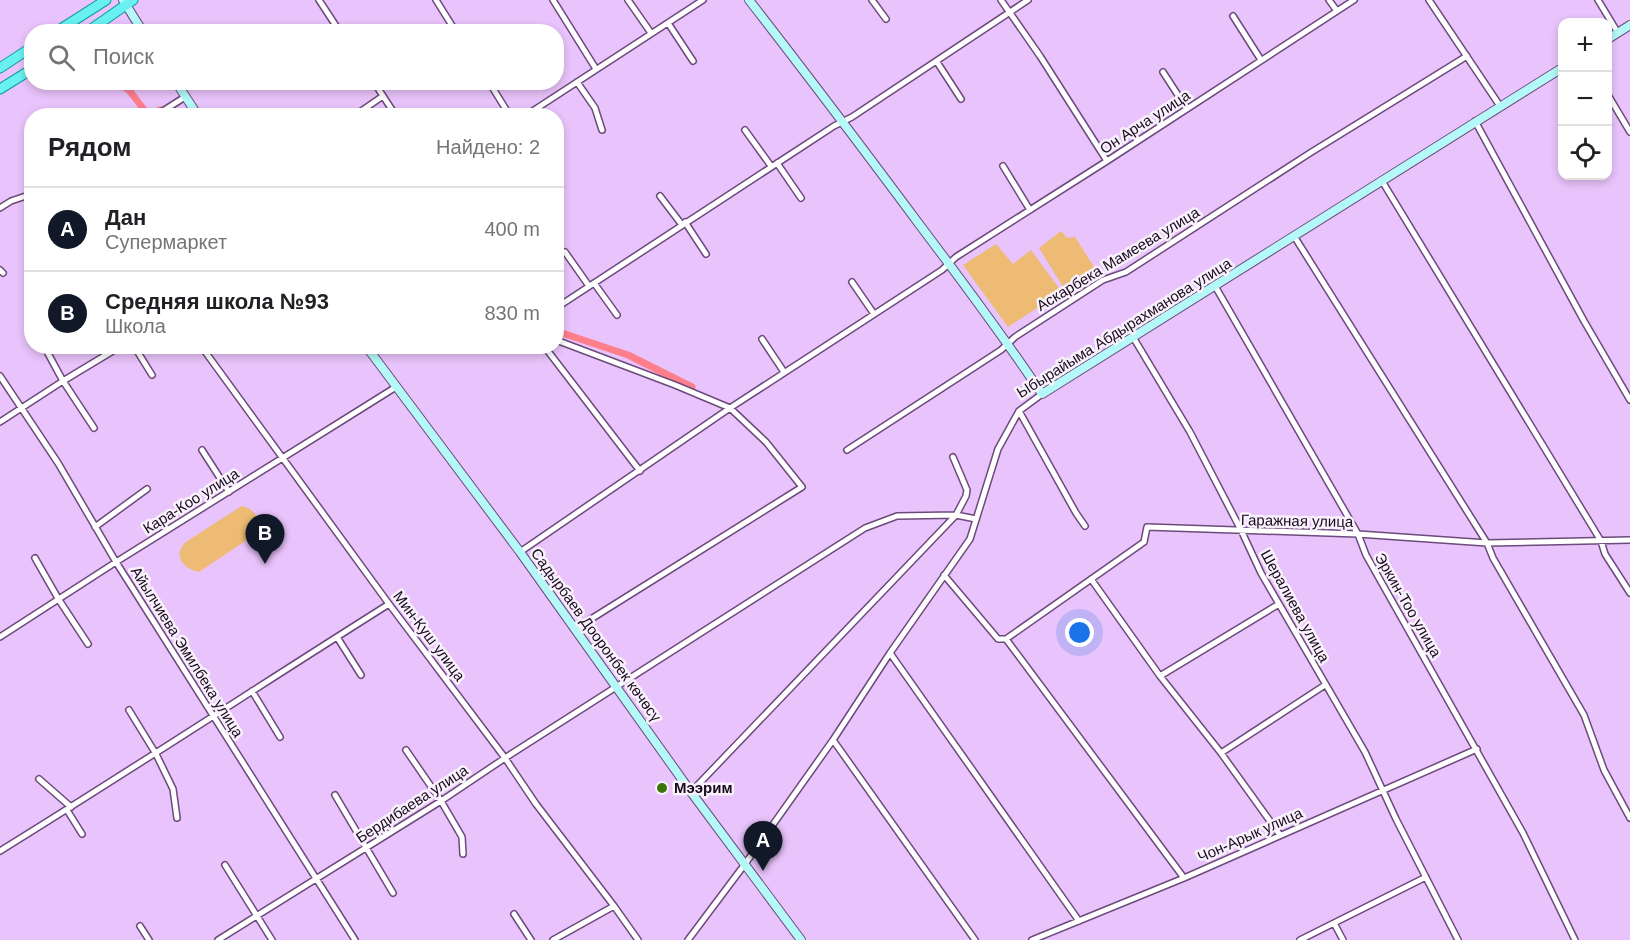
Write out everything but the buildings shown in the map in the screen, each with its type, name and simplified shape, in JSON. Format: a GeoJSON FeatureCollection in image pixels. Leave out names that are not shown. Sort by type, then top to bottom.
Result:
{"type":"FeatureCollection","features":[{"type":"Feature","properties":{"kind":"main road"},"geometry":{"type":"LineString","coordinates":[[69,24],[106,0]]}},
{"type":"Feature","properties":{"kind":"main road"},"geometry":{"type":"LineString","coordinates":[[98,24],[127,2]]}},
{"type":"Feature","properties":{"kind":"main road"},"geometry":{"type":"LineString","coordinates":[[0,68],[24,52]]}},
{"type":"Feature","properties":{"kind":"main road"},"geometry":{"type":"LineString","coordinates":[[0,89],[24,74]]}},
{"type":"Feature","properties":{"kind":"street"},"geometry":{"type":"LineString","coordinates":[[319,0],[335,24]]}},
{"type":"Feature","properties":{"kind":"street"},"geometry":{"type":"LineString","coordinates":[[436,0],[451,24]]}},
{"type":"Feature","properties":{"kind":"street"},"geometry":{"type":"LineString","coordinates":[[552,0],[596,69]]}},
{"type":"Feature","properties":{"kind":"street"},"geometry":{"type":"LineString","coordinates":[[628,0],[651,33]]}},
{"type":"Feature","properties":{"kind":"street"},"geometry":{"type":"LineString","coordinates":[[537,108],[703,0]]}},
{"type":"Feature","properties":{"kind":"street"},"geometry":{"type":"LineString","coordinates":[[749,0],[843,121],[1008,344],[1042,394]]}},
{"type":"Feature","properties":{"kind":"street"},"geometry":{"type":"LineString","coordinates":[[872,0],[886,19]]}},
{"type":"Feature","properties":{"kind":"street"},"geometry":{"type":"LineString","coordinates":[[1001,0],[1107,161]]}},
{"type":"Feature","properties":{"kind":"street"},"geometry":{"type":"LineString","coordinates":[[564,303],[774,164],[937,62],[1028,0]]}},
{"type":"Feature","properties":{"kind":"street"},"geometry":{"type":"LineString","coordinates":[[1329,0],[1337,11]]}},
{"type":"Feature","properties":{"kind":"street","name":"Он Арча улица"},"geometry":{"type":"LineString","coordinates":[[520,552],[730,408],[942,270],[956,257],[1354,0]]}},
{"type":"Feature","properties":{"kind":"street"},"geometry":{"type":"LineString","coordinates":[[1428,0],[1500,106]]}},
{"type":"Feature","properties":{"kind":"street"},"geometry":{"type":"LineString","coordinates":[[1598,0],[1618,33]]}},
{"type":"Feature","properties":{"kind":"street"},"geometry":{"type":"LineString","coordinates":[[127,2],[139,24]]}},
{"type":"Feature","properties":{"kind":"street"},"geometry":{"type":"LineString","coordinates":[[1233,16],[1261,60]]}},
{"type":"Feature","properties":{"kind":"street"},"geometry":{"type":"LineString","coordinates":[[668,23],[693,61]]}},
{"type":"Feature","properties":{"kind":"street"},"geometry":{"type":"LineString","coordinates":[[1612,37],[1630,25]]}},
{"type":"Feature","properties":{"kind":"street","name":"Аскарбека Мамеева улица"},"geometry":{"type":"LineString","coordinates":[[847,450],[1001,350],[1015,337],[1065,304],[1103,280],[1126,272],[1310,153],[1467,56]]}},
{"type":"Feature","properties":{"kind":"street"},"geometry":{"type":"LineString","coordinates":[[937,62],[961,99]]}},
{"type":"Feature","properties":{"kind":"street","name":"Ыбырайыма Абдырахманова улица"},"geometry":{"type":"LineString","coordinates":[[688,940],[745,864],[970,539],[998,449],[1019,411],[1042,394],[1558,71]]}},
{"type":"Feature","properties":{"kind":"street"},"geometry":{"type":"LineString","coordinates":[[1163,72],[1187,109]]}},
{"type":"Feature","properties":{"kind":"street"},"geometry":{"type":"LineString","coordinates":[[577,82],[595,108],[602,130]]}},
{"type":"Feature","properties":{"kind":"street"},"geometry":{"type":"LineString","coordinates":[[181,90],[193,108]]}},
{"type":"Feature","properties":{"kind":"street"},"geometry":{"type":"LineString","coordinates":[[379,90],[391,108]]}},
{"type":"Feature","properties":{"kind":"street"},"geometry":{"type":"LineString","coordinates":[[494,90],[505,108]]}},
{"type":"Feature","properties":{"kind":"street"},"geometry":{"type":"LineString","coordinates":[[366,108],[383,96]]}},
{"type":"Feature","properties":{"kind":"street"},"geometry":{"type":"LineString","coordinates":[[167,108],[185,97]]}},
{"type":"Feature","properties":{"kind":"street"},"geometry":{"type":"LineString","coordinates":[[1612,102],[1630,132]]}},
{"type":"Feature","properties":{"kind":"street"},"geometry":{"type":"LineString","coordinates":[[1475,122],[1630,400]]}},
{"type":"Feature","properties":{"kind":"street"},"geometry":{"type":"LineString","coordinates":[[745,130],[801,198]]}},
{"type":"Feature","properties":{"kind":"street"},"geometry":{"type":"LineString","coordinates":[[1003,166],[1030,210]]}},
{"type":"Feature","properties":{"kind":"street"},"geometry":{"type":"LineString","coordinates":[[1382,181],[1601,541],[1605,554],[1630,594]]}},
{"type":"Feature","properties":{"kind":"street"},"geometry":{"type":"LineString","coordinates":[[660,196],[706,254]]}},
{"type":"Feature","properties":{"kind":"street"},"geometry":{"type":"LineString","coordinates":[[0,208],[24,197]]}},
{"type":"Feature","properties":{"kind":"street"},"geometry":{"type":"LineString","coordinates":[[1293,236],[1487,543],[1493,558],[1584,715],[1605,770],[1630,818]]}},
{"type":"Feature","properties":{"kind":"street"},"geometry":{"type":"LineString","coordinates":[[565,252],[617,315]]}},
{"type":"Feature","properties":{"kind":"street"},"geometry":{"type":"LineString","coordinates":[[852,282],[874,314]]}},
{"type":"Feature","properties":{"kind":"street","name":"Эркин-Тоо улица"},"geometry":{"type":"LineString","coordinates":[[1215,286],[1358,534],[1366,555],[1477,749],[1523,833],[1575,940]]}},
{"type":"Feature","properties":{"kind":"street","name":"Шералиева улица"},"geometry":{"type":"LineString","coordinates":[[1134,337],[1190,432],[1261,573],[1365,752],[1458,940]]}},
{"type":"Feature","properties":{"kind":"street"},"geometry":{"type":"LineString","coordinates":[[762,339],[784,372]]}},
{"type":"Feature","properties":{"kind":"street"},"geometry":{"type":"LineString","coordinates":[[564,343],[730,408],[766,442],[802,487],[575,629]]}},
{"type":"Feature","properties":{"kind":"street"},"geometry":{"type":"LineString","coordinates":[[48,354],[94,428]]}},
{"type":"Feature","properties":{"kind":"street"},"geometry":{"type":"LineString","coordinates":[[0,422],[108,354]]}},
{"type":"Feature","properties":{"kind":"street"},"geometry":{"type":"LineString","coordinates":[[139,354],[152,375]]}},
{"type":"Feature","properties":{"kind":"street","name":"Мин-Куш улица"},"geometry":{"type":"LineString","coordinates":[[207,354],[638,940]]}},
{"type":"Feature","properties":{"kind":"street","name":"Садырбаев Дооронбек көчөсү"},"geometry":{"type":"LineString","coordinates":[[372,354],[520,552],[691,792],[801,940]]}},
{"type":"Feature","properties":{"kind":"street"},"geometry":{"type":"LineString","coordinates":[[550,354],[640,471]]}},
{"type":"Feature","properties":{"kind":"street","name":"Айылчиева Эмилбека улица"},"geometry":{"type":"LineString","coordinates":[[0,376],[58,463],[116,562],[355,940]]}},
{"type":"Feature","properties":{"kind":"street","name":"Кара-Коо улица"},"geometry":{"type":"LineString","coordinates":[[0,637],[396,387]]}},
{"type":"Feature","properties":{"kind":"street"},"geometry":{"type":"LineString","coordinates":[[1019,411],[1085,526]]}},
{"type":"Feature","properties":{"kind":"street"},"geometry":{"type":"LineString","coordinates":[[202,450],[230,492]]}},
{"type":"Feature","properties":{"kind":"street"},"geometry":{"type":"LineString","coordinates":[[691,792],[956,515],[967,490],[953,457]]}},
{"type":"Feature","properties":{"kind":"street"},"geometry":{"type":"LineString","coordinates":[[95,527],[147,489]]}},
{"type":"Feature","properties":{"kind":"street","name":"Бердибаева улица"},"geometry":{"type":"LineString","coordinates":[[218,940],[441,801],[865,528],[897,516],[956,515],[976,519]]}},
{"type":"Feature","properties":{"kind":"street","name":"Гаражная улица"},"geometry":{"type":"LineString","coordinates":[[1006,639],[1144,542],[1147,527],[1358,534],[1487,543],[1630,540]]}},
{"type":"Feature","properties":{"kind":"street"},"geometry":{"type":"LineString","coordinates":[[35,558],[88,644]]}},
{"type":"Feature","properties":{"kind":"street"},"geometry":{"type":"LineString","coordinates":[[944,575],[998,639],[1006,639],[1184,878]]}},
{"type":"Feature","properties":{"kind":"street"},"geometry":{"type":"LineString","coordinates":[[1091,579],[1160,676],[1221,753],[1280,835]]}},
{"type":"Feature","properties":{"kind":"street"},"geometry":{"type":"LineString","coordinates":[[0,851],[389,604]]}},
{"type":"Feature","properties":{"kind":"street"},"geometry":{"type":"LineString","coordinates":[[1160,676],[1279,604]]}},
{"type":"Feature","properties":{"kind":"street"},"geometry":{"type":"LineString","coordinates":[[337,637],[361,675]]}},
{"type":"Feature","properties":{"kind":"street"},"geometry":{"type":"LineString","coordinates":[[890,653],[1079,921]]}},
{"type":"Feature","properties":{"kind":"street"},"geometry":{"type":"LineString","coordinates":[[1221,753],[1325,686]]}},
{"type":"Feature","properties":{"kind":"street"},"geometry":{"type":"LineString","coordinates":[[252,691],[280,736]]}},
{"type":"Feature","properties":{"kind":"street"},"geometry":{"type":"LineString","coordinates":[[129,710],[156,754],[173,789],[177,818]]}},
{"type":"Feature","properties":{"kind":"street"},"geometry":{"type":"LineString","coordinates":[[832,740],[975,940]]}},
{"type":"Feature","properties":{"kind":"street","name":"Чон-Арык улица"},"geometry":{"type":"LineString","coordinates":[[1032,940],[1184,878],[1477,749]]}},
{"type":"Feature","properties":{"kind":"street"},"geometry":{"type":"LineString","coordinates":[[406,750],[441,801],[462,837],[463,854]]}},
{"type":"Feature","properties":{"kind":"street"},"geometry":{"type":"LineString","coordinates":[[39,779],[69,808],[82,834]]}},
{"type":"Feature","properties":{"kind":"street"},"geometry":{"type":"LineString","coordinates":[[335,795],[393,893]]}},
{"type":"Feature","properties":{"kind":"street"},"geometry":{"type":"LineString","coordinates":[[225,865],[272,940]]}},
{"type":"Feature","properties":{"kind":"street"},"geometry":{"type":"LineString","coordinates":[[1300,940],[1426,878]]}},
{"type":"Feature","properties":{"kind":"street"},"geometry":{"type":"LineString","coordinates":[[553,940],[614,906]]}},
{"type":"Feature","properties":{"kind":"street"},"geometry":{"type":"LineString","coordinates":[[514,914],[531,940]]}},
{"type":"Feature","properties":{"kind":"street"},"geometry":{"type":"LineString","coordinates":[[1334,923],[1343,940]]}},
{"type":"Feature","properties":{"kind":"street"},"geometry":{"type":"LineString","coordinates":[[140,926],[148,940]]}},
{"type":"Feature","properties":{"kind":"shaded area"},"geometry":{"type":"Polygon","coordinates":[[[1061,231],[1067,238],[1075,237],[1096,270],[1065,290],[1039,248],[1061,231]]]}},
{"type":"Feature","properties":{"kind":"shaded area"},"geometry":{"type":"Polygon","coordinates":[[[996,244],[1013,264],[1031,250],[1062,292],[1008,327],[963,265],[996,244]]]}},
{"type":"Feature","properties":{"kind":"shaded area"},"geometry":{"type":"Polygon","coordinates":[[[242,506],[251,510],[258,520],[259,524],[253,536],[199,572],[186,566],[180,555],[184,544],[242,506]]]}},
{"type":"Feature","properties":{"kind":"waterway"},"geometry":{"type":"LineString","coordinates":[[129,90],[143,108]]}},
{"type":"Feature","properties":{"kind":"waterway"},"geometry":{"type":"LineString","coordinates":[[564,334],[628,355],[692,387]]}},
{"type":"Feature","properties":{"kind":"place","name":"Средняя школа №93"},"geometry":{"type":"Point","coordinates":[265,564]}},
{"type":"Feature","properties":{"kind":"place","name":"Мээрим"},"geometry":{"type":"Point","coordinates":[662,788]}},
{"type":"Feature","properties":{"kind":"place","name":"Дан"},"geometry":{"type":"Point","coordinates":[763,871]}}]}
